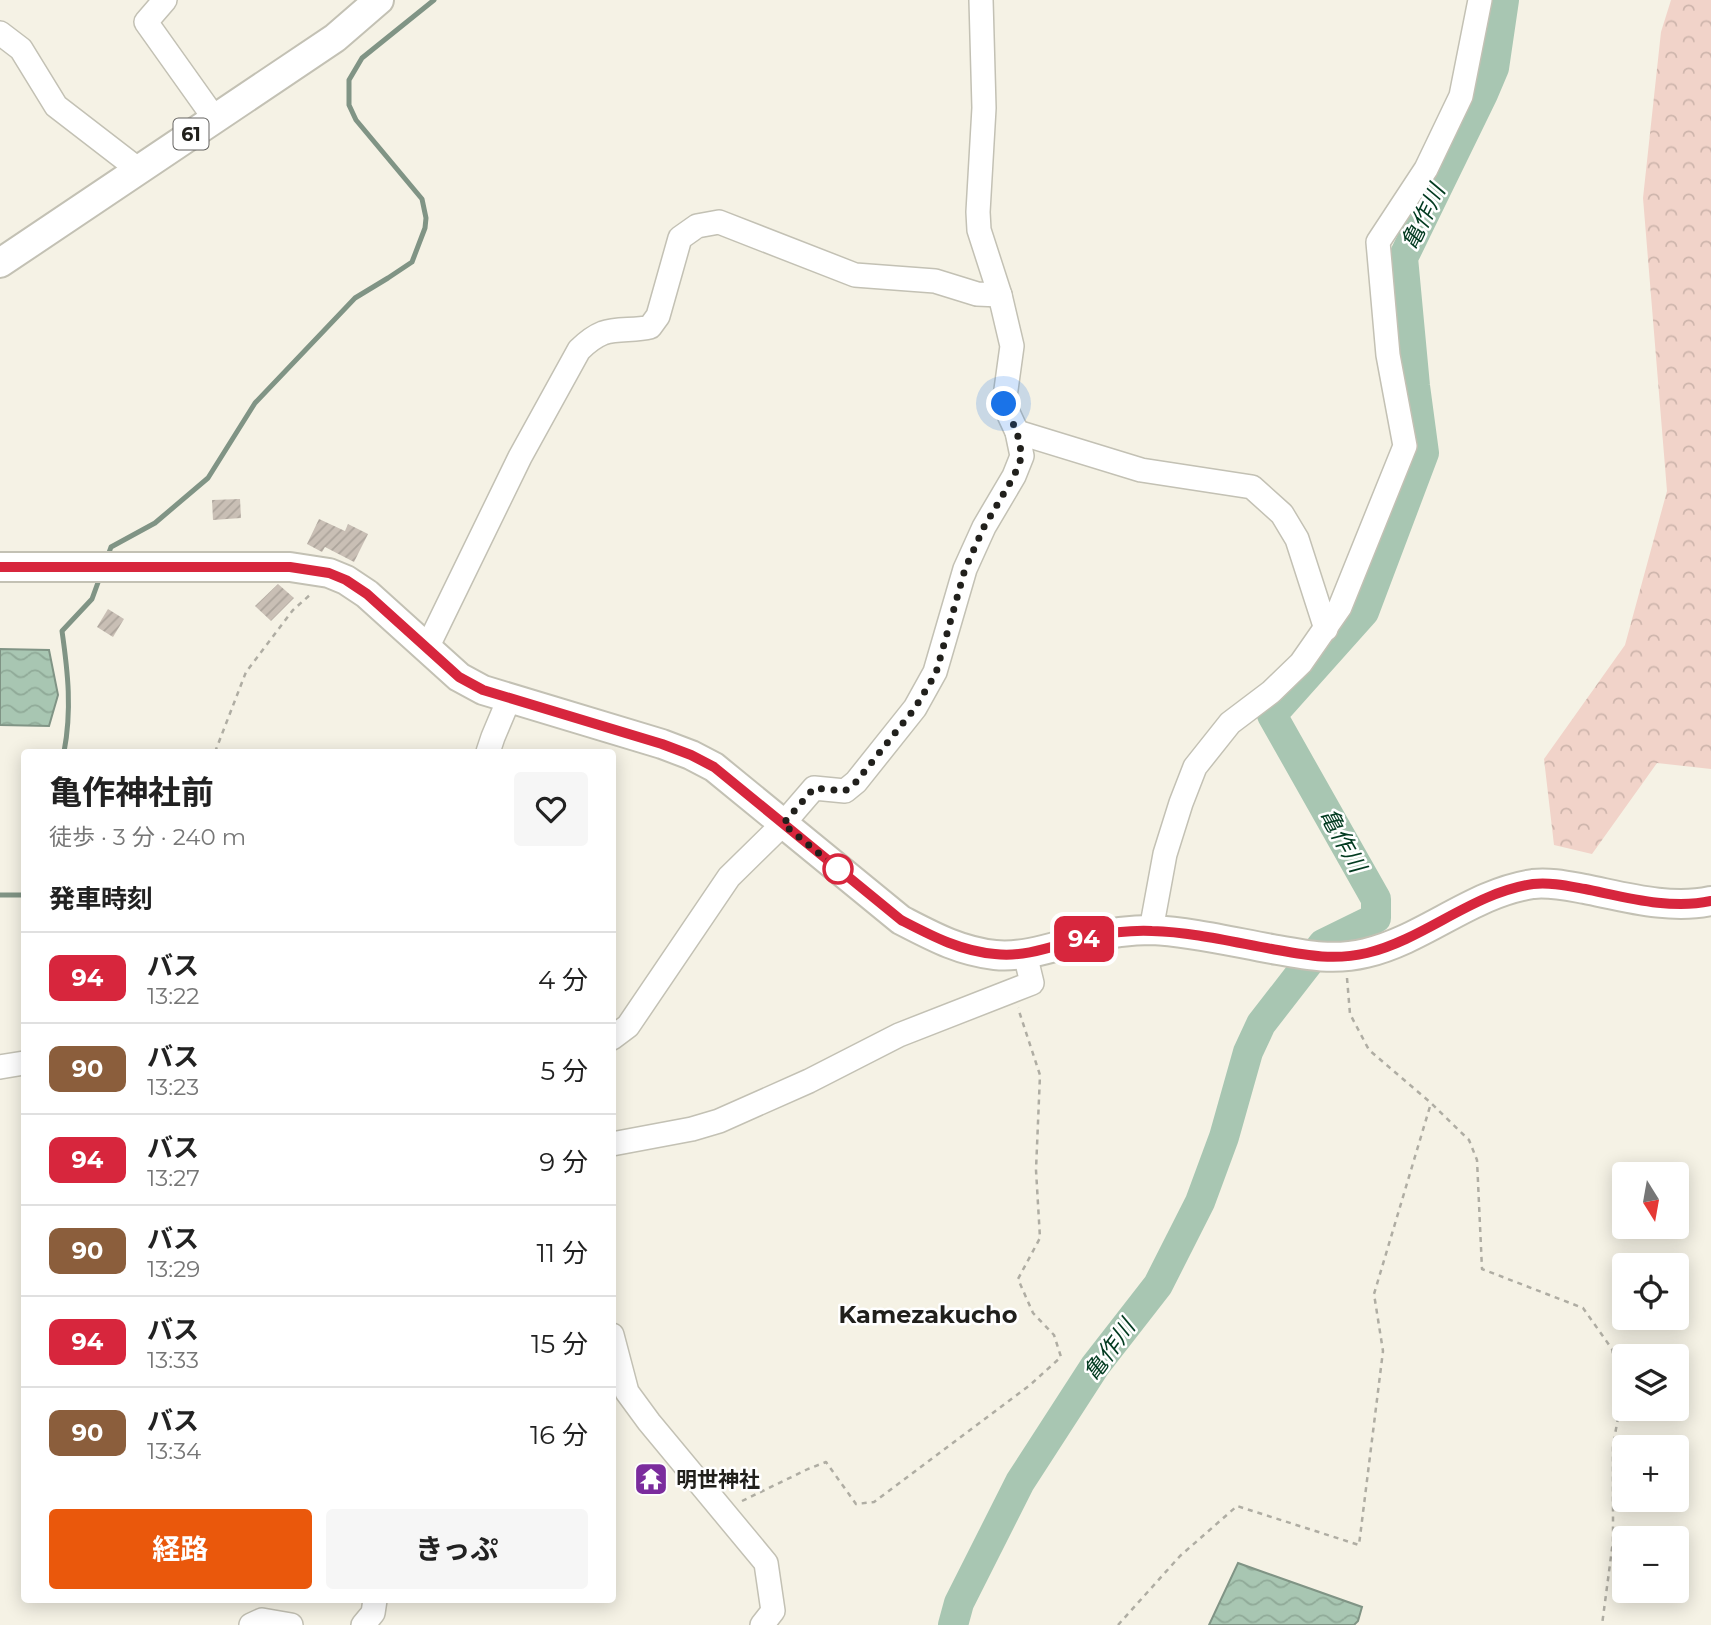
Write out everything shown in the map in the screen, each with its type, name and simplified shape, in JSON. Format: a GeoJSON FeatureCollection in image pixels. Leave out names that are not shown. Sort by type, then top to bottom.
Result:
{"type":"FeatureCollection","features":[{"type":"Feature","properties":{"kind":"main road","name":"61"},"geometry":{"type":"LineString","coordinates":[[0,263],[335,38],[379,0]]}},
{"type":"Feature","properties":{"kind":"main road"},"geometry":{"type":"LineString","coordinates":[[0,567],[290,567],[329,573],[367,594],[459,677],[483,690],[662,744],[714,767],[901,920],[937,939],[974,952],[1025,954],[1090,937],[1151,930],[1326,957],[1366,953],[1391,946],[1497,894],[1534,884],[1559,884],[1680,904],[1711,901]]}},
{"type":"Feature","properties":{"kind":"street"},"geometry":{"type":"LineString","coordinates":[[165,0],[146,22],[215,119]]}},
{"type":"Feature","properties":{"kind":"street"},"geometry":{"type":"LineString","coordinates":[[616,1035],[628,1026],[729,877],[783,824],[814,788],[845,791],[856,782],[915,708],[936,673],[965,569],[1022,456],[1017,432],[1004,404],[1012,346],[1000,295],[979,230],[984,108],[981,0]]}},
{"type":"Feature","properties":{"kind":"street"},"geometry":{"type":"LineString","coordinates":[[1151,930],[1166,855],[1195,767],[1230,723],[1271,692],[1301,663],[1326,629],[1340,607],[1405,446],[1388,355],[1378,242],[1426,169],[1461,96],[1480,0]]}},
{"type":"Feature","properties":{"kind":"street"},"geometry":{"type":"LineString","coordinates":[[0,33],[21,48],[56,106],[139,170]]}},
{"type":"Feature","properties":{"kind":"street"},"geometry":{"type":"LineString","coordinates":[[427,648],[520,457],[579,350],[592,338],[605,332],[650,327],[658,316],[680,238],[697,226],[719,222],[855,275],[936,281],[977,294],[1000,295]]}},
{"type":"Feature","properties":{"kind":"street"},"geometry":{"type":"LineString","coordinates":[[1017,432],[1141,470],[1252,487],[1282,514],[1297,539],[1326,629]]}},
{"type":"Feature","properties":{"kind":"street"},"geometry":{"type":"LineString","coordinates":[[489,749],[509,699]]}},
{"type":"Feature","properties":{"kind":"street"},"geometry":{"type":"LineString","coordinates":[[616,1143],[692,1129],[719,1121],[809,1081],[899,1035],[1032,983],[1025,954]]}},
{"type":"Feature","properties":{"kind":"street"},"geometry":{"type":"LineString","coordinates":[[0,1066],[21,1063]]}},
{"type":"Feature","properties":{"kind":"street"},"geometry":{"type":"LineString","coordinates":[[616,1350],[627,1392],[766,1563],[773,1611],[762,1625]]}},
{"type":"Feature","properties":{"kind":"street"},"geometry":{"type":"LineString","coordinates":[[363,1625],[373,1613],[375,1603]]}},
{"type":"Feature","properties":{"kind":"street"},"geometry":{"type":"LineString","coordinates":[[251,1625],[262,1620],[291,1625]]}},
{"type":"Feature","properties":{"kind":"path"},"geometry":{"type":"LineString","coordinates":[[216,749],[246,672],[293,610],[310,594],[346,580]]}},
{"type":"Feature","properties":{"kind":"path"},"geometry":{"type":"LineString","coordinates":[[1326,957],[1350,1014],[1369,1050],[1469,1140],[1477,1160],[1482,1269],[1583,1308],[1612,1349],[1622,1395],[1614,1446],[1613,1541],[1602,1625]]}},
{"type":"Feature","properties":{"kind":"path"},"geometry":{"type":"LineString","coordinates":[[723,1510],[826,1462],[856,1504],[874,1502],[1030,1385],[1061,1357],[1054,1335],[1033,1313],[1018,1279],[1040,1238],[1036,1170],[1040,1075],[1013,991]]}},
{"type":"Feature","properties":{"kind":"path"},"geometry":{"type":"LineString","coordinates":[[1118,1625],[1180,1556],[1237,1506],[1359,1545],[1383,1351],[1374,1294],[1431,1103]]}},
{"type":"Feature","properties":{"kind":"green space"},"geometry":{"type":"Polygon","coordinates":[[[1671,0],[1711,0],[1711,769],[1657,763],[1592,854],[1554,845],[1544,759],[1625,645],[1667,491],[1643,198],[1661,32],[1671,0]]]}},
{"type":"Feature","properties":{"kind":"water"},"geometry":{"type":"Polygon","coordinates":[[[0,649],[49,650],[58,695],[49,726],[0,725],[0,649]]]}},
{"type":"Feature","properties":{"kind":"water"},"geometry":{"type":"Polygon","coordinates":[[[1238,1563],[1362,1607],[1358,1621],[1354,1625],[1209,1625],[1238,1563]]]}},
{"type":"Feature","properties":{"kind":"building"},"geometry":{"type":"Polygon","coordinates":[[[240,499],[241,518],[213,520],[212,500],[240,499]]]}},
{"type":"Feature","properties":{"kind":"building"},"geometry":{"type":"Polygon","coordinates":[[[319,519],[345,531],[348,524],[368,534],[354,562],[325,547],[322,552],[307,544],[319,519]]]}},
{"type":"Feature","properties":{"kind":"building"},"geometry":{"type":"Polygon","coordinates":[[[278,584],[294,598],[271,621],[255,606],[278,584]]]}},
{"type":"Feature","properties":{"kind":"building"},"geometry":{"type":"Polygon","coordinates":[[[108,609],[124,619],[113,637],[97,627],[108,609]]]}},
{"type":"Feature","properties":{"kind":"waterway"},"geometry":{"type":"LineString","coordinates":[[107,558],[111,547],[155,523],[208,478],[255,403],[355,298],[412,262],[425,228],[422,199],[356,120],[349,105],[349,80],[362,58],[434,0]]}},
{"type":"Feature","properties":{"kind":"waterway","name":"亀作川"},"geometry":{"type":"LineString","coordinates":[[953,1625],[959,1603],[1020,1482],[1095,1366],[1158,1285],[1200,1202],[1224,1137],[1248,1052],[1261,1024],[1323,944],[1376,918],[1376,899],[1272,715],[1364,612],[1424,453],[1403,258],[1494,68],[1504,0]]}},
{"type":"Feature","properties":{"kind":"waterway"},"geometry":{"type":"LineString","coordinates":[[64,749],[68,692],[62,631],[92,599],[100,577]]}},
{"type":"Feature","properties":{"kind":"waterway"},"geometry":{"type":"LineString","coordinates":[[0,895],[21,895]]}},
{"type":"Feature","properties":{"kind":"bus line","name":"94"},"geometry":{"type":"LineString","coordinates":[[0,567],[290,567],[329,573],[367,594],[459,677],[483,690],[662,744],[714,767],[901,920],[937,939],[974,952],[1025,954],[1090,937],[1151,930],[1323,958],[1346,957],[1391,946],[1479,902],[1507,890],[1534,884],[1559,884],[1680,904],[1711,901]]}},
{"type":"Feature","properties":{"kind":"place","name":"明世神社"},"geometry":{"type":"Point","coordinates":[651,1479]}},
{"type":"Feature","properties":{"kind":"district","name":"Kamezakucho"},"geometry":{"type":"Point","coordinates":[928,1314]}},
{"type":"Feature","properties":{"kind":"route"},"geometry":{"type":"LineString","coordinates":[[838,869],[783,824],[814,788],[845,791],[856,782],[915,708],[936,673],[965,569],[1022,456],[1017,432],[1004,404]]}}]}
